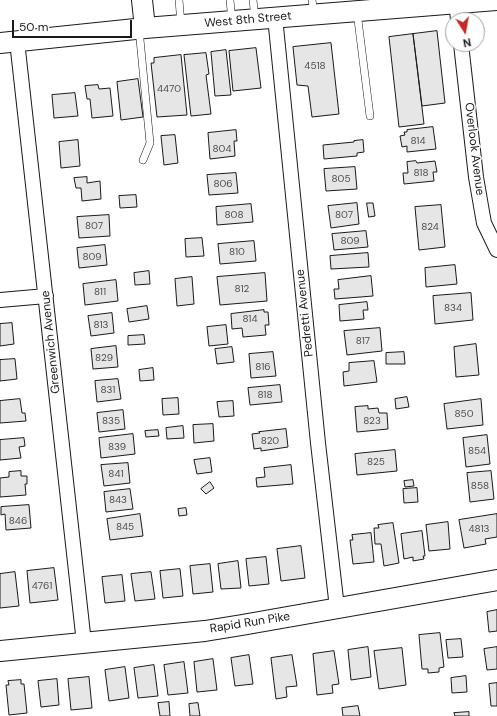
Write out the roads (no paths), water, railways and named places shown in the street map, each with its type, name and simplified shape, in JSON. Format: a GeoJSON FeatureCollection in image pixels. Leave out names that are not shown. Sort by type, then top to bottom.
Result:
{"type":"FeatureCollection","features":[{"type":"Feature","properties":{"kind":"street"},"geometry":{"type":"LineString","coordinates":[[142,0],[142,29]]}},
{"type":"Feature","properties":{"kind":"street","name":"West 8th Street"},"geometry":{"type":"LineString","coordinates":[[9,42],[232,21],[254,10],[275,17],[313,7],[357,12],[457,8],[497,0]]}},
{"type":"Feature","properties":{"kind":"street","name":"Pedretti Avenue"},"geometry":{"type":"LineString","coordinates":[[275,17],[318,443],[338,608]]}},
{"type":"Feature","properties":{"kind":"street","name":"Greenwich Avenue"},"geometry":{"type":"LineString","coordinates":[[9,42],[46,296],[84,643]]}},
{"type":"Feature","properties":{"kind":"street","name":"Overlook Avenue"},"geometry":{"type":"LineString","coordinates":[[462,52],[476,177],[484,224],[497,250]]}},
{"type":"Feature","properties":{"kind":"street"},"geometry":{"type":"LineString","coordinates":[[0,300],[46,296]]}},
{"type":"Feature","properties":{"kind":"street","name":"Rapid Run Pike"},"geometry":{"type":"LineString","coordinates":[[0,651],[205,631],[497,580]]}},
{"type":"Feature","properties":{"kind":"lane"},"geometry":{"type":"LineString","coordinates":[[179,0],[181,26]]}},
{"type":"Feature","properties":{"kind":"lane"},"geometry":{"type":"LineString","coordinates":[[230,0],[232,21]]}},
{"type":"Feature","properties":{"kind":"lane"},"geometry":{"type":"LineString","coordinates":[[357,12],[370,116]]}},
{"type":"Feature","properties":{"kind":"lane"},"geometry":{"type":"LineString","coordinates":[[142,29],[150,143],[143,160]]}}]}
